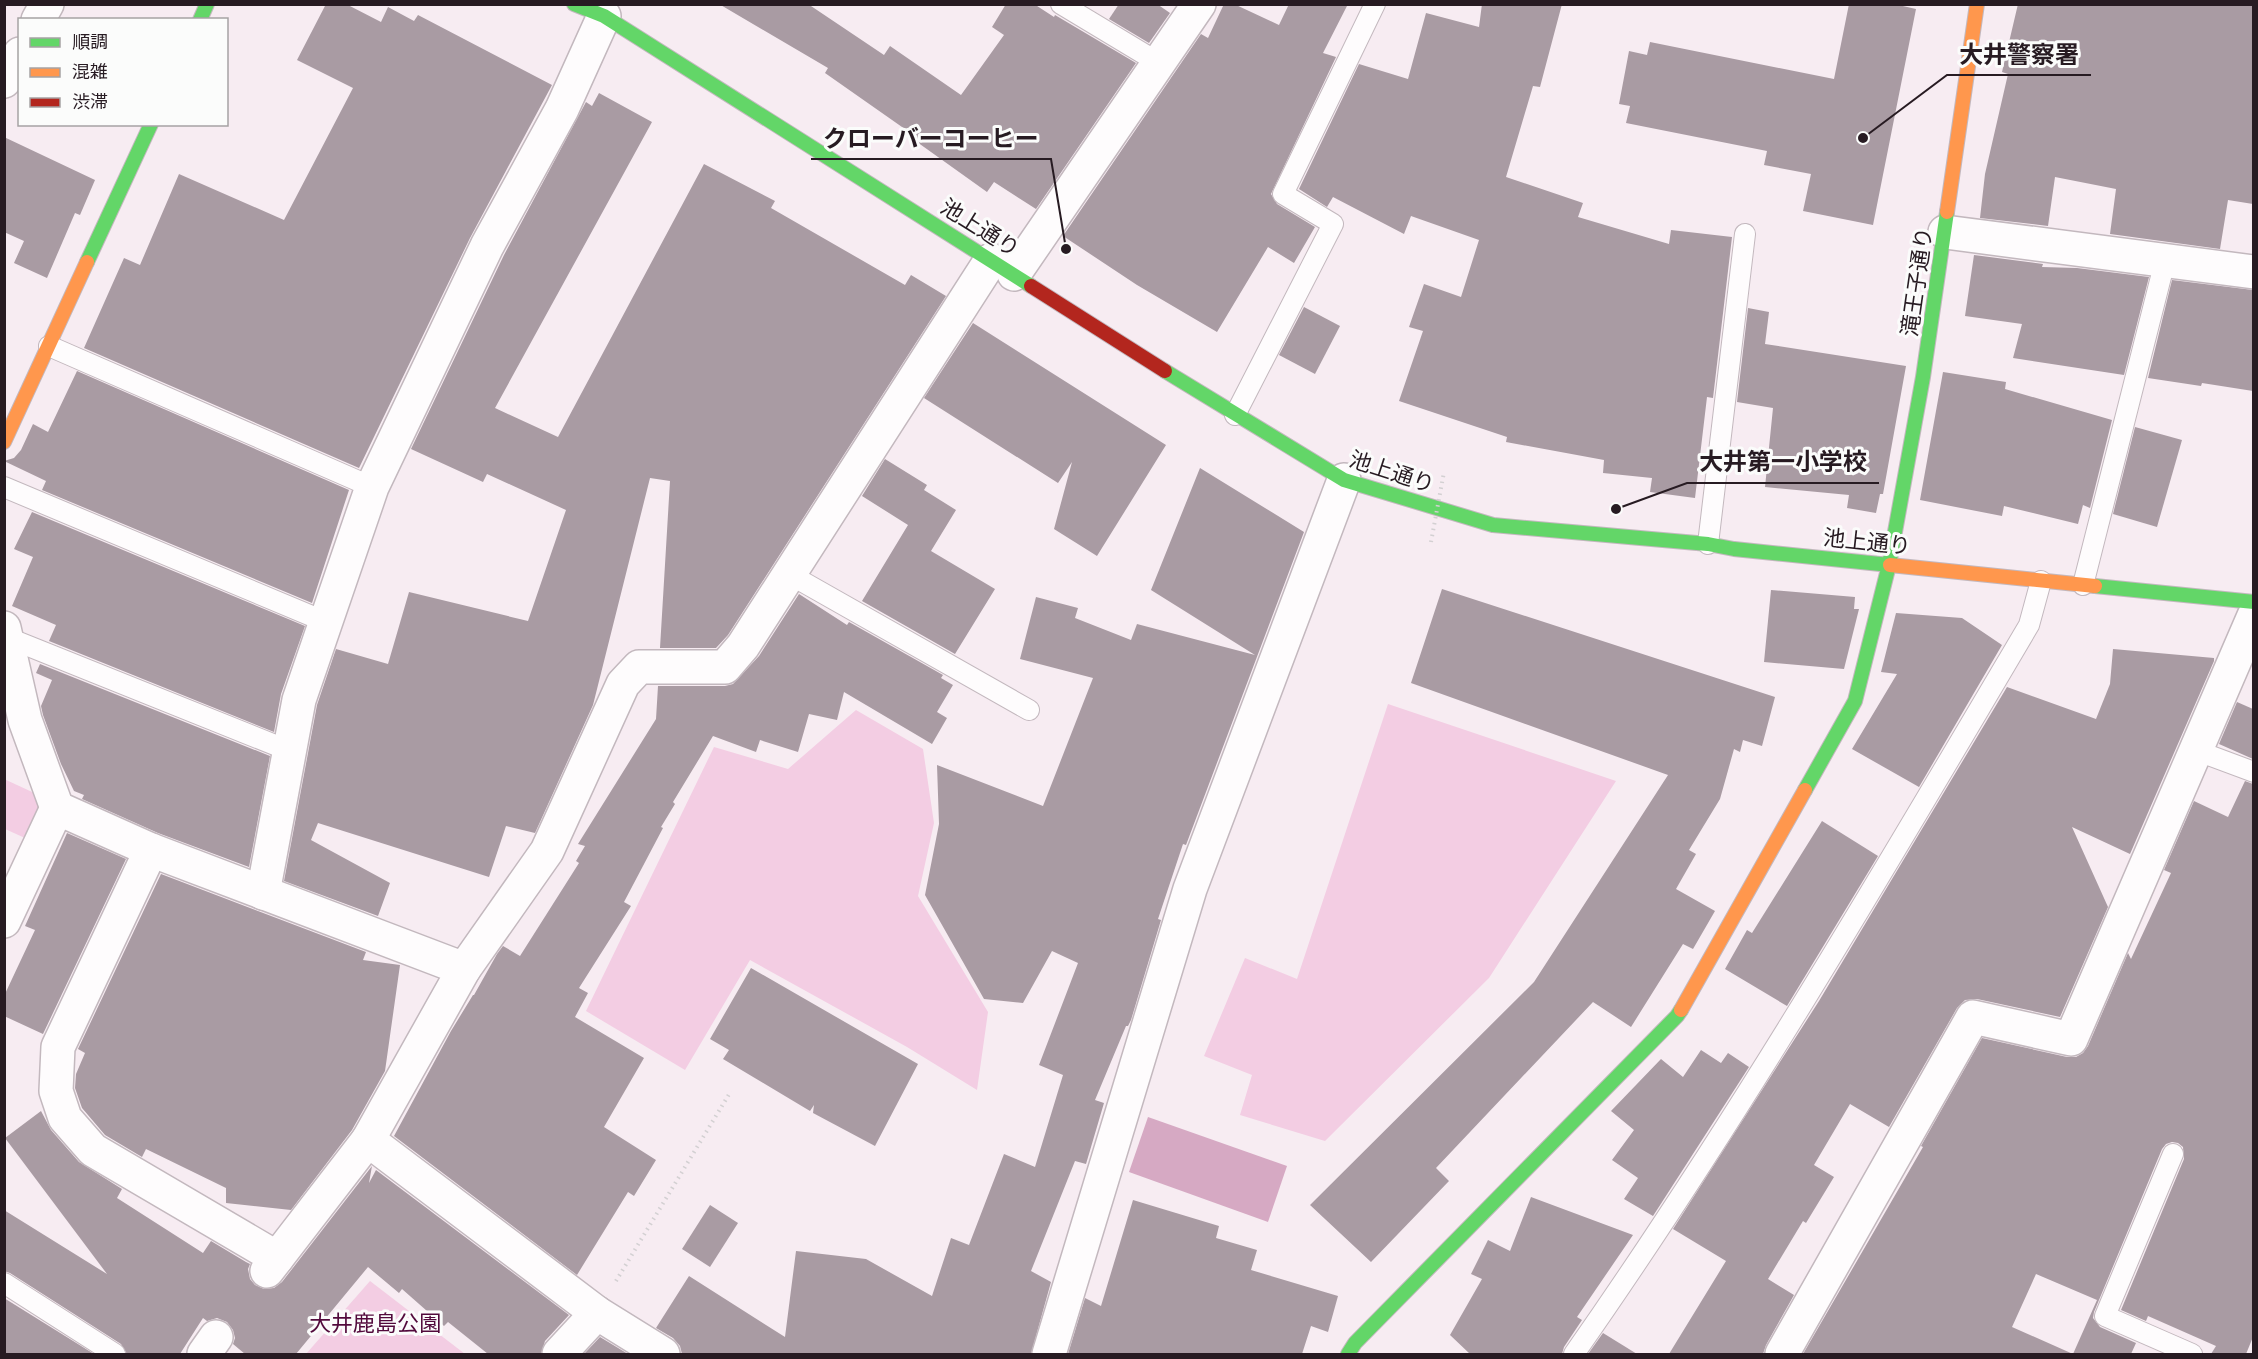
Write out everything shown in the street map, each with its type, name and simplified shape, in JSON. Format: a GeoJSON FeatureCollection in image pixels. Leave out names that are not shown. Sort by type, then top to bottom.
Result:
{"type":"FeatureCollection","features":[{"type":"Feature","properties":{"kind":"street"},"geometry":{"type":"LineString","coordinates":[[39,18],[47,4]]}},
{"type":"Feature","properties":{"kind":"street"},"geometry":{"type":"LineString","coordinates":[[201,18],[207,4]]}},
{"type":"Feature","properties":{"kind":"street","name":"池上通り"},"geometry":{"type":"LineString","coordinates":[[574,4],[604,16],[1235,416],[1344,480],[1492,525],[1708,544],[1734,549],[2253,602]]}},
{"type":"Feature","properties":{"kind":"street"},"geometry":{"type":"LineString","coordinates":[[151,850],[58,1047],[56,1091],[65,1118],[93,1150],[272,1264],[368,1140],[464,969],[547,851],[623,684],[639,667],[725,667],[743,646],[789,574],[1002,267],[1159,63],[1199,4]]}},
{"type":"Feature","properties":{"kind":"street","name":"滝王子通り"},"geometry":{"type":"LineString","coordinates":[[1351,1349],[1677,1016],[1855,701],[1889,565],[1930,338],[1977,4]]}},
{"type":"Feature","properties":{"kind":"street"},"geometry":{"type":"LineString","coordinates":[[263,893],[299,700],[372,487],[487,246],[562,110],[604,16]]}},
{"type":"Feature","properties":{"kind":"street"},"geometry":{"type":"LineString","coordinates":[[4,81],[18,57]]}},
{"type":"Feature","properties":{"kind":"street"},"geometry":{"type":"LineString","coordinates":[[4,442],[150,126]]}},
{"type":"Feature","properties":{"kind":"street"},"geometry":{"type":"LineString","coordinates":[[1945,232],[2253,272]]}},
{"type":"Feature","properties":{"kind":"street"},"geometry":{"type":"LineString","coordinates":[[1049,1354],[1190,889],[1344,480]]}},
{"type":"Feature","properties":{"kind":"street"},"geometry":{"type":"LineString","coordinates":[[1782,1354],[1973,1017],[2070,1039],[2253,616]]}},
{"type":"Feature","properties":{"kind":"street"},"geometry":{"type":"LineString","coordinates":[[4,921],[57,808],[25,720],[5,634]]}},
{"type":"Feature","properties":{"kind":"street"},"geometry":{"type":"LineString","coordinates":[[57,808],[151,850],[464,969]]}},
{"type":"Feature","properties":{"kind":"street"},"geometry":{"type":"LineString","coordinates":[[368,1140],[597,1312],[663,1354]]}},
{"type":"Feature","properties":{"kind":"street"},"geometry":{"type":"LineString","coordinates":[[559,1354],[597,1312]]}},
{"type":"Feature","properties":{"kind":"lane"},"geometry":{"type":"LineString","coordinates":[[1061,4],[1159,63]]}},
{"type":"Feature","properties":{"kind":"lane"},"geometry":{"type":"LineString","coordinates":[[1235,416],[1333,224],[1283,194],[1375,4]]}},
{"type":"Feature","properties":{"kind":"lane"},"geometry":{"type":"LineString","coordinates":[[1708,544],[1745,234]]}},
{"type":"Feature","properties":{"kind":"lane"},"geometry":{"type":"LineString","coordinates":[[2084,585],[2165,261]]}},
{"type":"Feature","properties":{"kind":"lane"},"geometry":{"type":"LineString","coordinates":[[49,346],[372,487]]}},
{"type":"Feature","properties":{"kind":"lane"},"geometry":{"type":"LineString","coordinates":[[4,487],[326,622]]}},
{"type":"Feature","properties":{"kind":"lane"},"geometry":{"type":"LineString","coordinates":[[789,574],[1029,710]]}},
{"type":"Feature","properties":{"kind":"lane"},"geometry":{"type":"LineString","coordinates":[[1574,1354],[1642,1257],[1835,952],[2029,626],[2041,580]]}},
{"type":"Feature","properties":{"kind":"lane"},"geometry":{"type":"LineString","coordinates":[[5,634],[290,751]]}},
{"type":"Feature","properties":{"kind":"lane"},"geometry":{"type":"LineString","coordinates":[[2195,750],[2253,772]]}},
{"type":"Feature","properties":{"kind":"lane"},"geometry":{"type":"LineString","coordinates":[[2173,1154],[2105,1316],[2192,1354]]}},
{"type":"Feature","properties":{"kind":"lane"},"geometry":{"type":"LineString","coordinates":[[4,1282],[115,1354]]}},
{"type":"Feature","properties":{"kind":"lane"},"geometry":{"type":"LineString","coordinates":[[1351,1349],[1373,1354]]}},
{"type":"Feature","properties":{"kind":"path"},"geometry":{"type":"LineString","coordinates":[[1431,542],[1444,472]]}},
{"type":"Feature","properties":{"kind":"path"},"geometry":{"type":"LineString","coordinates":[[597,1312],[731,1091]]}},
{"type":"Feature","properties":{"kind":"green space"},"geometry":{"type":"Polygon","coordinates":[[[1388,704],[1616,781],[1489,978],[1325,1141],[1240,1115],[1252,1075],[1204,1056],[1245,958],[1297,979],[1388,704]]]}},
{"type":"Feature","properties":{"kind":"green space"},"geometry":{"type":"Polygon","coordinates":[[[856,710],[923,749],[934,823],[918,896],[988,1012],[977,1090],[907,1047],[750,960],[685,1070],[586,1011],[714,747],[788,769],[856,710]]]}},
{"type":"Feature","properties":{"kind":"green space"},"geometry":{"type":"Polygon","coordinates":[[[4,779],[43,797],[25,838],[5,829],[4,779]]]}},
{"type":"Feature","properties":{"kind":"green space","name":"大井鹿島公園"},"geometry":{"type":"Polygon","coordinates":[[[370,1281],[465,1354],[306,1354],[370,1281]]]}},
{"type":"Feature","properties":{"kind":"shaded area"},"geometry":{"type":"Polygon","coordinates":[[[1148,1117],[1287,1166],[1268,1222],[1129,1172],[1148,1117]]]}},
{"type":"Feature","properties":{"kind":"building"},"geometry":{"type":"Polygon","coordinates":[[[326,4],[346,4],[381,22],[388,7],[414,21],[418,15],[552,85],[470,238],[359,468],[84,348],[124,258],[140,265],[179,174],[284,220],[353,88],[297,60],[326,4]]]}},
{"type":"Feature","properties":{"kind":"building"},"geometry":{"type":"Polygon","coordinates":[[[719,4],[808,4],[884,55],[890,46],[961,95],[1004,35],[992,27],[1006,4],[1034,4],[1136,63],[1036,209],[994,182],[987,192],[910,137],[912,134],[825,73],[828,68],[719,4]]]}},
{"type":"Feature","properties":{"kind":"building"},"geometry":{"type":"Polygon","coordinates":[[[1119,4],[1157,4],[1170,13],[1149,43],[1109,19],[1119,4]]]}},
{"type":"Feature","properties":{"kind":"building"},"geometry":{"type":"Polygon","coordinates":[[[1224,4],[1234,4],[1279,25],[1289,4],[1348,4],[1323,53],[1336,57],[1271,194],[1277,204],[1315,227],[1294,263],[1268,247],[1217,332],[1137,285],[1063,236],[1201,34],[1208,38],[1224,4]]]}},
{"type":"Feature","properties":{"kind":"building"},"geometry":{"type":"Polygon","coordinates":[[[1482,4],[1562,4],[1540,87],[1533,86],[1506,177],[1583,203],[1578,217],[1669,244],[1671,230],[1732,237],[1713,398],[1707,397],[1695,498],[1650,492],[1652,478],[1603,473],[1604,460],[1506,442],[1507,437],[1399,401],[1423,331],[1409,327],[1424,284],[1461,297],[1479,240],[1411,216],[1404,234],[1333,197],[1327,207],[1299,189],[1359,64],[1408,79],[1426,13],[1479,27],[1482,4]]]}},
{"type":"Feature","properties":{"kind":"building"},"geometry":{"type":"Polygon","coordinates":[[[1849,4],[1894,4],[1916,9],[1873,225],[1803,211],[1811,174],[1764,165],[1767,151],[1626,123],[1630,106],[1619,104],[1629,51],[1647,55],[1650,42],[1834,79],[1849,4]]]}},
{"type":"Feature","properties":{"kind":"building"},"geometry":{"type":"Polygon","coordinates":[[[2018,4],[2253,4],[2253,204],[2228,200],[2220,249],[2110,234],[2116,189],[2055,177],[2048,226],[1980,218],[1985,174],[2008,74],[2002,72],[2018,4]]]}},
{"type":"Feature","properties":{"kind":"building"},"geometry":{"type":"Polygon","coordinates":[[[599,93],[652,122],[495,408],[558,437],[704,164],[775,201],[771,208],[905,285],[911,275],[946,296],[728,635],[716,648],[660,648],[670,481],[650,478],[593,705],[535,833],[506,826],[489,877],[318,823],[311,840],[390,883],[378,916],[284,881],[317,705],[336,649],[388,664],[409,592],[528,621],[566,510],[487,474],[483,482],[411,449],[504,255],[586,102],[592,106],[599,93]]]}},
{"type":"Feature","properties":{"kind":"building"},"geometry":{"type":"Polygon","coordinates":[[[4,137],[95,180],[80,215],[75,213],[47,278],[14,263],[24,241],[4,232],[4,137]]]}},
{"type":"Feature","properties":{"kind":"building"},"geometry":{"type":"Polygon","coordinates":[[[1974,255],[2043,264],[2042,267],[2077,268],[2149,277],[2124,375],[2013,358],[2022,324],[1965,316],[1974,255]]]}},
{"type":"Feature","properties":{"kind":"building"},"geometry":{"type":"Polygon","coordinates":[[[2172,280],[2253,290],[2253,391],[2148,378],[2172,280]]]}},
{"type":"Feature","properties":{"kind":"building"},"geometry":{"type":"Polygon","coordinates":[[[1304,307],[1340,326],[1315,374],[1279,355],[1304,307]]]}},
{"type":"Feature","properties":{"kind":"building"},"geometry":{"type":"Polygon","coordinates":[[[1748,308],[1769,312],[1765,344],[1906,366],[1883,494],[1880,494],[1876,513],[1847,508],[1849,495],[1765,487],[1773,408],[1737,402],[1748,308]]]}},
{"type":"Feature","properties":{"kind":"building"},"geometry":{"type":"Polygon","coordinates":[[[973,323],[1166,445],[1097,556],[1054,529],[1072,462],[1058,483],[924,398],[973,323]]]}},
{"type":"Feature","properties":{"kind":"building"},"geometry":{"type":"Polygon","coordinates":[[[77,371],[349,490],[312,603],[42,490],[46,481],[4,461],[14,458],[21,450],[33,424],[48,432],[77,371]]]}},
{"type":"Feature","properties":{"kind":"building"},"geometry":{"type":"Polygon","coordinates":[[[1943,372],[2006,382],[2005,389],[2112,420],[2090,508],[2083,505],[2078,524],[2004,506],[2002,516],[1920,500],[1943,372]]]}},
{"type":"Feature","properties":{"kind":"building"},"geometry":{"type":"Polygon","coordinates":[[[2135,427],[2182,440],[2157,527],[2113,514],[2135,427]]]}},
{"type":"Feature","properties":{"kind":"building"},"geometry":{"type":"Polygon","coordinates":[[[885,459],[927,485],[924,490],[956,510],[931,551],[995,589],[955,654],[862,601],[908,525],[862,496],[885,459]]]}},
{"type":"Feature","properties":{"kind":"building"},"geometry":{"type":"Polygon","coordinates":[[[1200,468],[1304,532],[1186,845],[1183,844],[1158,919],[1161,920],[1131,1020],[1126,1026],[1095,1100],[1104,1103],[1086,1164],[1075,1161],[1031,1271],[1051,1282],[1031,1354],[682,1354],[680,1346],[673,1338],[656,1328],[689,1276],[785,1337],[796,1251],[866,1259],[932,1296],[951,1238],[969,1245],[1004,1154],[1035,1167],[1063,1075],[1039,1065],[1078,963],[1052,951],[1023,1003],[984,999],[925,895],[939,824],[937,765],[1043,806],[1093,678],[1020,659],[1036,597],[1078,608],[1075,618],[1131,640],[1137,624],[1255,655],[1151,590],[1200,468]]]}},
{"type":"Feature","properties":{"kind":"building"},"geometry":{"type":"Polygon","coordinates":[[[32,512],[305,626],[281,694],[274,732],[49,641],[56,625],[12,606],[33,557],[14,549],[32,512]]]}},
{"type":"Feature","properties":{"kind":"building"},"geometry":{"type":"Polygon","coordinates":[[[1442,589],[1775,697],[1762,746],[1743,740],[1740,752],[1734,749],[1720,799],[1689,850],[1696,854],[1676,889],[1715,911],[1693,949],[1683,944],[1631,1027],[1593,1002],[1436,1168],[1449,1181],[1371,1262],[1310,1205],[1534,982],[1668,775],[1411,683],[1442,589]]]}},
{"type":"Feature","properties":{"kind":"building"},"geometry":{"type":"Polygon","coordinates":[[[1771,590],[1855,597],[1854,609],[1859,609],[1844,669],[1764,662],[1771,590]]]}},
{"type":"Feature","properties":{"kind":"building"},"geometry":{"type":"Polygon","coordinates":[[[799,594],[847,625],[849,622],[943,675],[941,678],[953,685],[937,712],[947,718],[932,744],[844,692],[837,720],[809,714],[798,752],[760,740],[756,752],[713,736],[673,802],[675,804],[661,827],[663,828],[624,902],[631,906],[579,988],[588,993],[575,1017],[644,1058],[604,1127],[656,1160],[634,1196],[628,1192],[577,1275],[394,1136],[451,1031],[497,954],[503,946],[520,956],[579,863],[576,861],[585,846],[578,844],[656,719],[658,686],[733,684],[759,656],[799,594]]]}},
{"type":"Feature","properties":{"kind":"building"},"geometry":{"type":"Polygon","coordinates":[[[1896,613],[1962,618],[2002,645],[1919,787],[1852,749],[1897,674],[1881,672],[1896,613]]]}},
{"type":"Feature","properties":{"kind":"building"},"geometry":{"type":"Polygon","coordinates":[[[2113,649],[2214,658],[2214,661],[2130,854],[2072,827],[2108,907],[2060,1017],[1977,999],[1965,1000],[1957,1008],[1889,1127],[1850,1104],[1814,1165],[1834,1177],[1806,1223],[1803,1221],[1768,1279],[1794,1295],[1763,1354],[1669,1354],[1726,1261],[1673,1229],[1819,1001],[2007,687],[2096,719],[2110,684],[2113,649]]]}},
{"type":"Feature","properties":{"kind":"building"},"geometry":{"type":"Polygon","coordinates":[[[40,664],[270,756],[249,867],[158,833],[82,799],[84,795],[74,791],[61,764],[43,715],[41,706],[52,680],[36,673],[40,664]]]}},
{"type":"Feature","properties":{"kind":"building"},"geometry":{"type":"Polygon","coordinates":[[[2237,702],[2253,709],[2253,759],[2219,744],[2237,702]]]}},
{"type":"Feature","properties":{"kind":"building"},"geometry":{"type":"Polygon","coordinates":[[[2245,781],[2253,784],[2253,1337],[2246,1354],[2211,1354],[2216,1346],[2148,1316],[2146,1321],[2121,1310],[2184,1159],[2183,1147],[2172,1142],[2166,1144],[2162,1149],[2094,1312],[2093,1318],[2100,1327],[2136,1343],[2131,1354],[2073,1354],[1803,1354],[1923,1147],[1921,1146],[1982,1038],[2067,1057],[2076,1057],[2083,1053],[2128,953],[2131,959],[2171,873],[2164,870],[2194,801],[2228,817],[2245,781]],[[2036,1274],[2012,1327],[2073,1354],[2097,1300],[2036,1274]]]}},
{"type":"Feature","properties":{"kind":"building"},"geometry":{"type":"Polygon","coordinates":[[[1822,821],[1878,856],[1787,1006],[1725,969],[1747,930],[1752,933],[1822,821]]]}},
{"type":"Feature","properties":{"kind":"building"},"geometry":{"type":"Polygon","coordinates":[[[67,833],[126,859],[43,1034],[4,1016],[4,996],[35,930],[25,926],[67,833]]]}},
{"type":"Feature","properties":{"kind":"building"},"geometry":{"type":"Polygon","coordinates":[[[161,874],[366,952],[363,960],[400,965],[385,1071],[352,1130],[291,1210],[226,1203],[226,1188],[146,1149],[142,1157],[105,1135],[82,1108],[75,1088],[76,1074],[85,1053],[78,1049],[161,874]]]}},
{"type":"Feature","properties":{"kind":"building"},"geometry":{"type":"Polygon","coordinates":[[[751,968],[918,1064],[875,1146],[813,1113],[814,1105],[810,1111],[723,1059],[729,1050],[710,1039],[751,968]]]}},
{"type":"Feature","properties":{"kind":"building"},"geometry":{"type":"Polygon","coordinates":[[[1701,1050],[1721,1063],[1728,1053],[1749,1067],[1653,1216],[1624,1199],[1638,1178],[1612,1160],[1634,1130],[1611,1111],[1661,1059],[1683,1077],[1701,1050]]]}},
{"type":"Feature","properties":{"kind":"building"},"geometry":{"type":"Polygon","coordinates":[[[41,1111],[51,1130],[79,1162],[122,1189],[117,1198],[203,1253],[211,1241],[250,1264],[248,1269],[250,1279],[255,1285],[264,1289],[274,1288],[282,1282],[372,1166],[369,1183],[376,1170],[569,1315],[545,1341],[541,1354],[488,1354],[448,1322],[444,1326],[402,1289],[399,1293],[368,1267],[296,1354],[245,1354],[233,1344],[235,1338],[233,1330],[227,1322],[217,1318],[207,1321],[203,1318],[180,1354],[127,1354],[121,1344],[4,1271],[4,1210],[107,1274],[5,1138],[41,1111]]]}},
{"type":"Feature","properties":{"kind":"building"},"geometry":{"type":"Polygon","coordinates":[[[1531,1197],[1633,1235],[1577,1317],[1582,1320],[1564,1347],[1562,1354],[1470,1354],[1450,1335],[1482,1279],[1471,1274],[1488,1240],[1510,1251],[1531,1197]]]}},
{"type":"Feature","properties":{"kind":"building"},"geometry":{"type":"Polygon","coordinates":[[[1133,1200],[1219,1226],[1216,1238],[1257,1250],[1251,1270],[1338,1296],[1328,1332],[1311,1326],[1302,1354],[1068,1354],[1085,1298],[1101,1306],[1133,1200]]]}},
{"type":"Feature","properties":{"kind":"building"},"geometry":{"type":"Polygon","coordinates":[[[710,1205],[738,1223],[710,1267],[682,1249],[710,1205]]]}},
{"type":"Feature","properties":{"kind":"building"},"geometry":{"type":"Polygon","coordinates":[[[4,1298],[94,1354],[4,1354],[4,1298]]]}},
{"type":"Feature","properties":{"kind":"building"},"geometry":{"type":"Polygon","coordinates":[[[1603,1333],[1637,1354],[1588,1354],[1603,1333]]]}},
{"type":"Feature","properties":{"kind":"building"},"geometry":{"type":"Polygon","coordinates":[[[600,1337],[628,1354],[584,1354],[600,1337]]]}},
{"type":"Feature","properties":{"kind":"traffic: fast"},"geometry":{"type":"LineString","coordinates":[[201,18],[207,4]]}},
{"type":"Feature","properties":{"kind":"traffic: fast"},"geometry":{"type":"LineString","coordinates":[[574,4],[604,16],[1031,286]]}},
{"type":"Feature","properties":{"kind":"traffic: fast"},"geometry":{"type":"LineString","coordinates":[[87,262],[150,126]]}},
{"type":"Feature","properties":{"kind":"traffic: fast"},"geometry":{"type":"LineString","coordinates":[[1805,790],[1855,701],[1889,565],[1923,377],[1947,212]]}},
{"type":"Feature","properties":{"kind":"traffic: fast"},"geometry":{"type":"LineString","coordinates":[[1165,371],[1344,480],[1493,525],[1708,544],[1734,549],[1890,565]]}},
{"type":"Feature","properties":{"kind":"traffic: fast"},"geometry":{"type":"LineString","coordinates":[[2095,586],[2254,602]]}},
{"type":"Feature","properties":{"kind":"traffic: fast"},"geometry":{"type":"LineString","coordinates":[[1348,1354],[1355,1343],[1681,1010]]}},
{"type":"Feature","properties":{"kind":"traffic: slow"},"geometry":{"type":"LineString","coordinates":[[1947,212],[1977,4]]}},
{"type":"Feature","properties":{"kind":"traffic: slow"},"geometry":{"type":"LineString","coordinates":[[4,442],[87,262]]}},
{"type":"Feature","properties":{"kind":"traffic: slow"},"geometry":{"type":"LineString","coordinates":[[1890,565],[2095,586]]}},
{"type":"Feature","properties":{"kind":"traffic: slow"},"geometry":{"type":"LineString","coordinates":[[1681,1010],[1805,790]]}},
{"type":"Feature","properties":{"kind":"traffic: jam"},"geometry":{"type":"LineString","coordinates":[[1031,286],[1165,371]]}},
{"type":"Feature","properties":{"kind":"place","name":"大井警察署"},"geometry":{"type":"Point","coordinates":[1863,138]}},
{"type":"Feature","properties":{"kind":"place","name":"クローバーコーヒー"},"geometry":{"type":"Point","coordinates":[1066,249]}},
{"type":"Feature","properties":{"kind":"place","name":"大井第一小学校"},"geometry":{"type":"Point","coordinates":[1616,509]}}]}
